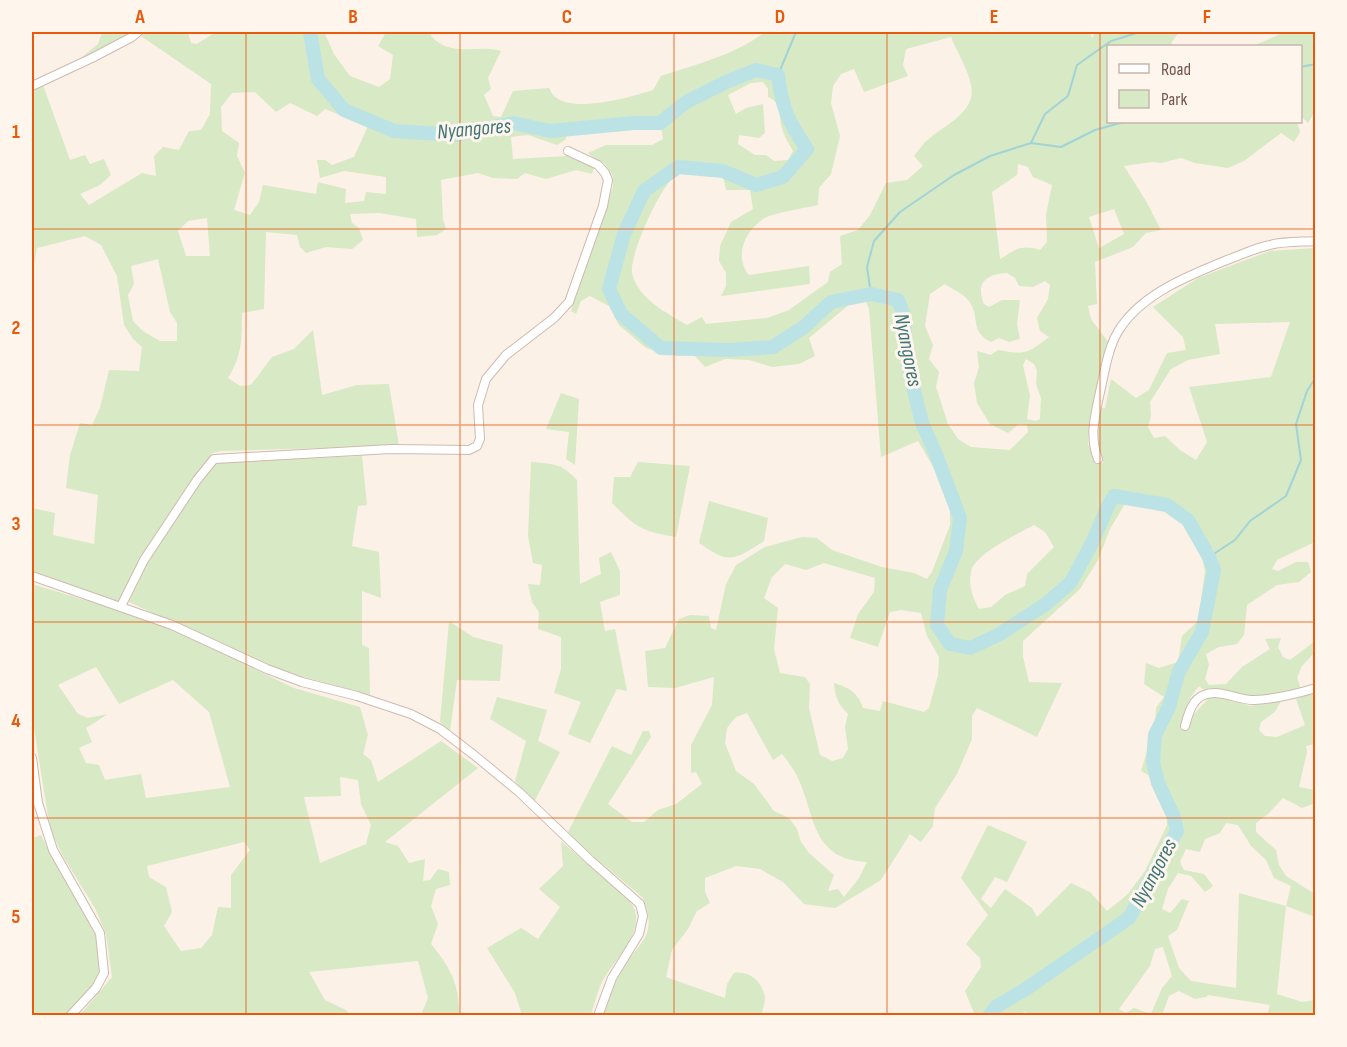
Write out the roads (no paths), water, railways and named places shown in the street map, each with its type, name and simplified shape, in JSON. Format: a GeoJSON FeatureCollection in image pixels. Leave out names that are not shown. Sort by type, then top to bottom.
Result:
{"type":"FeatureCollection","features":[{"type":"Feature","properties":{"kind":"street"},"geometry":{"type":"LineString","coordinates":[[32,86],[92,58],[138,32]]}},
{"type":"Feature","properties":{"kind":"street"},"geometry":{"type":"LineString","coordinates":[[121,606],[144,560],[197,480],[217,458],[391,449],[469,450],[477,446],[480,439],[479,396],[486,379],[506,356],[554,318],[569,302],[603,206],[608,180],[605,173],[598,165],[568,150]]}},
{"type":"Feature","properties":{"kind":"street"},"geometry":{"type":"LineString","coordinates":[[1098,459],[1093,445],[1094,426],[1105,372],[1119,329],[1131,315],[1154,296],[1198,271],[1271,244],[1316,241]]}},
{"type":"Feature","properties":{"kind":"street"},"geometry":{"type":"LineString","coordinates":[[32,576],[172,625],[302,682],[394,708],[429,722],[474,755],[519,792],[640,904],[643,923],[639,934],[612,978],[598,1016]]}},
{"type":"Feature","properties":{"kind":"street"},"geometry":{"type":"LineString","coordinates":[[1185,726],[1188,713],[1197,700],[1205,694],[1221,694],[1255,700],[1291,695],[1316,688]]}},
{"type":"Feature","properties":{"kind":"street"},"geometry":{"type":"LineString","coordinates":[[32,758],[39,803],[53,850],[100,933],[104,973],[96,988],[70,1016]]}},
{"type":"Feature","properties":{"kind":"waterway","name":"Nyangores"},"geometry":{"type":"LineString","coordinates":[[310,32],[318,79],[344,110],[394,131],[455,135],[513,123],[550,131],[634,123],[660,123],[686,102],[726,82],[756,70],[778,75],[787,114],[807,149],[783,177],[756,185],[723,171],[678,167],[644,191],[624,234],[609,289],[621,314],[661,348],[730,350],[773,347],[804,327],[831,302],[871,294],[898,300],[903,313],[908,366],[922,423],[960,518],[956,551],[940,590],[937,625],[950,644],[970,648],[998,635],[1046,604],[1071,582],[1114,496],[1167,505],[1188,520],[1214,570],[1202,632],[1179,671],[1169,707],[1155,735],[1153,762],[1158,783],[1174,817],[1177,831],[1129,918],[1023,991],[997,1006],[989,1016]]}},
{"type":"Feature","properties":{"kind":"waterway"},"geometry":{"type":"LineString","coordinates":[[778,75],[796,32]]}},
{"type":"Feature","properties":{"kind":"waterway"},"geometry":{"type":"LineString","coordinates":[[1031,143],[1045,114],[1068,96],[1077,65],[1111,41],[1140,32]]}},
{"type":"Feature","properties":{"kind":"waterway"},"geometry":{"type":"LineString","coordinates":[[1302,67],[1316,64]]}},
{"type":"Feature","properties":{"kind":"waterway"},"geometry":{"type":"LineString","coordinates":[[871,294],[867,267],[874,241],[900,212],[954,175],[990,156],[1031,143],[1061,147],[1095,130],[1120,123]]}},
{"type":"Feature","properties":{"kind":"waterway"},"geometry":{"type":"LineString","coordinates":[[1209,557],[1235,540],[1250,521],[1286,496],[1301,460],[1296,424],[1307,391],[1316,377]]}}]}
